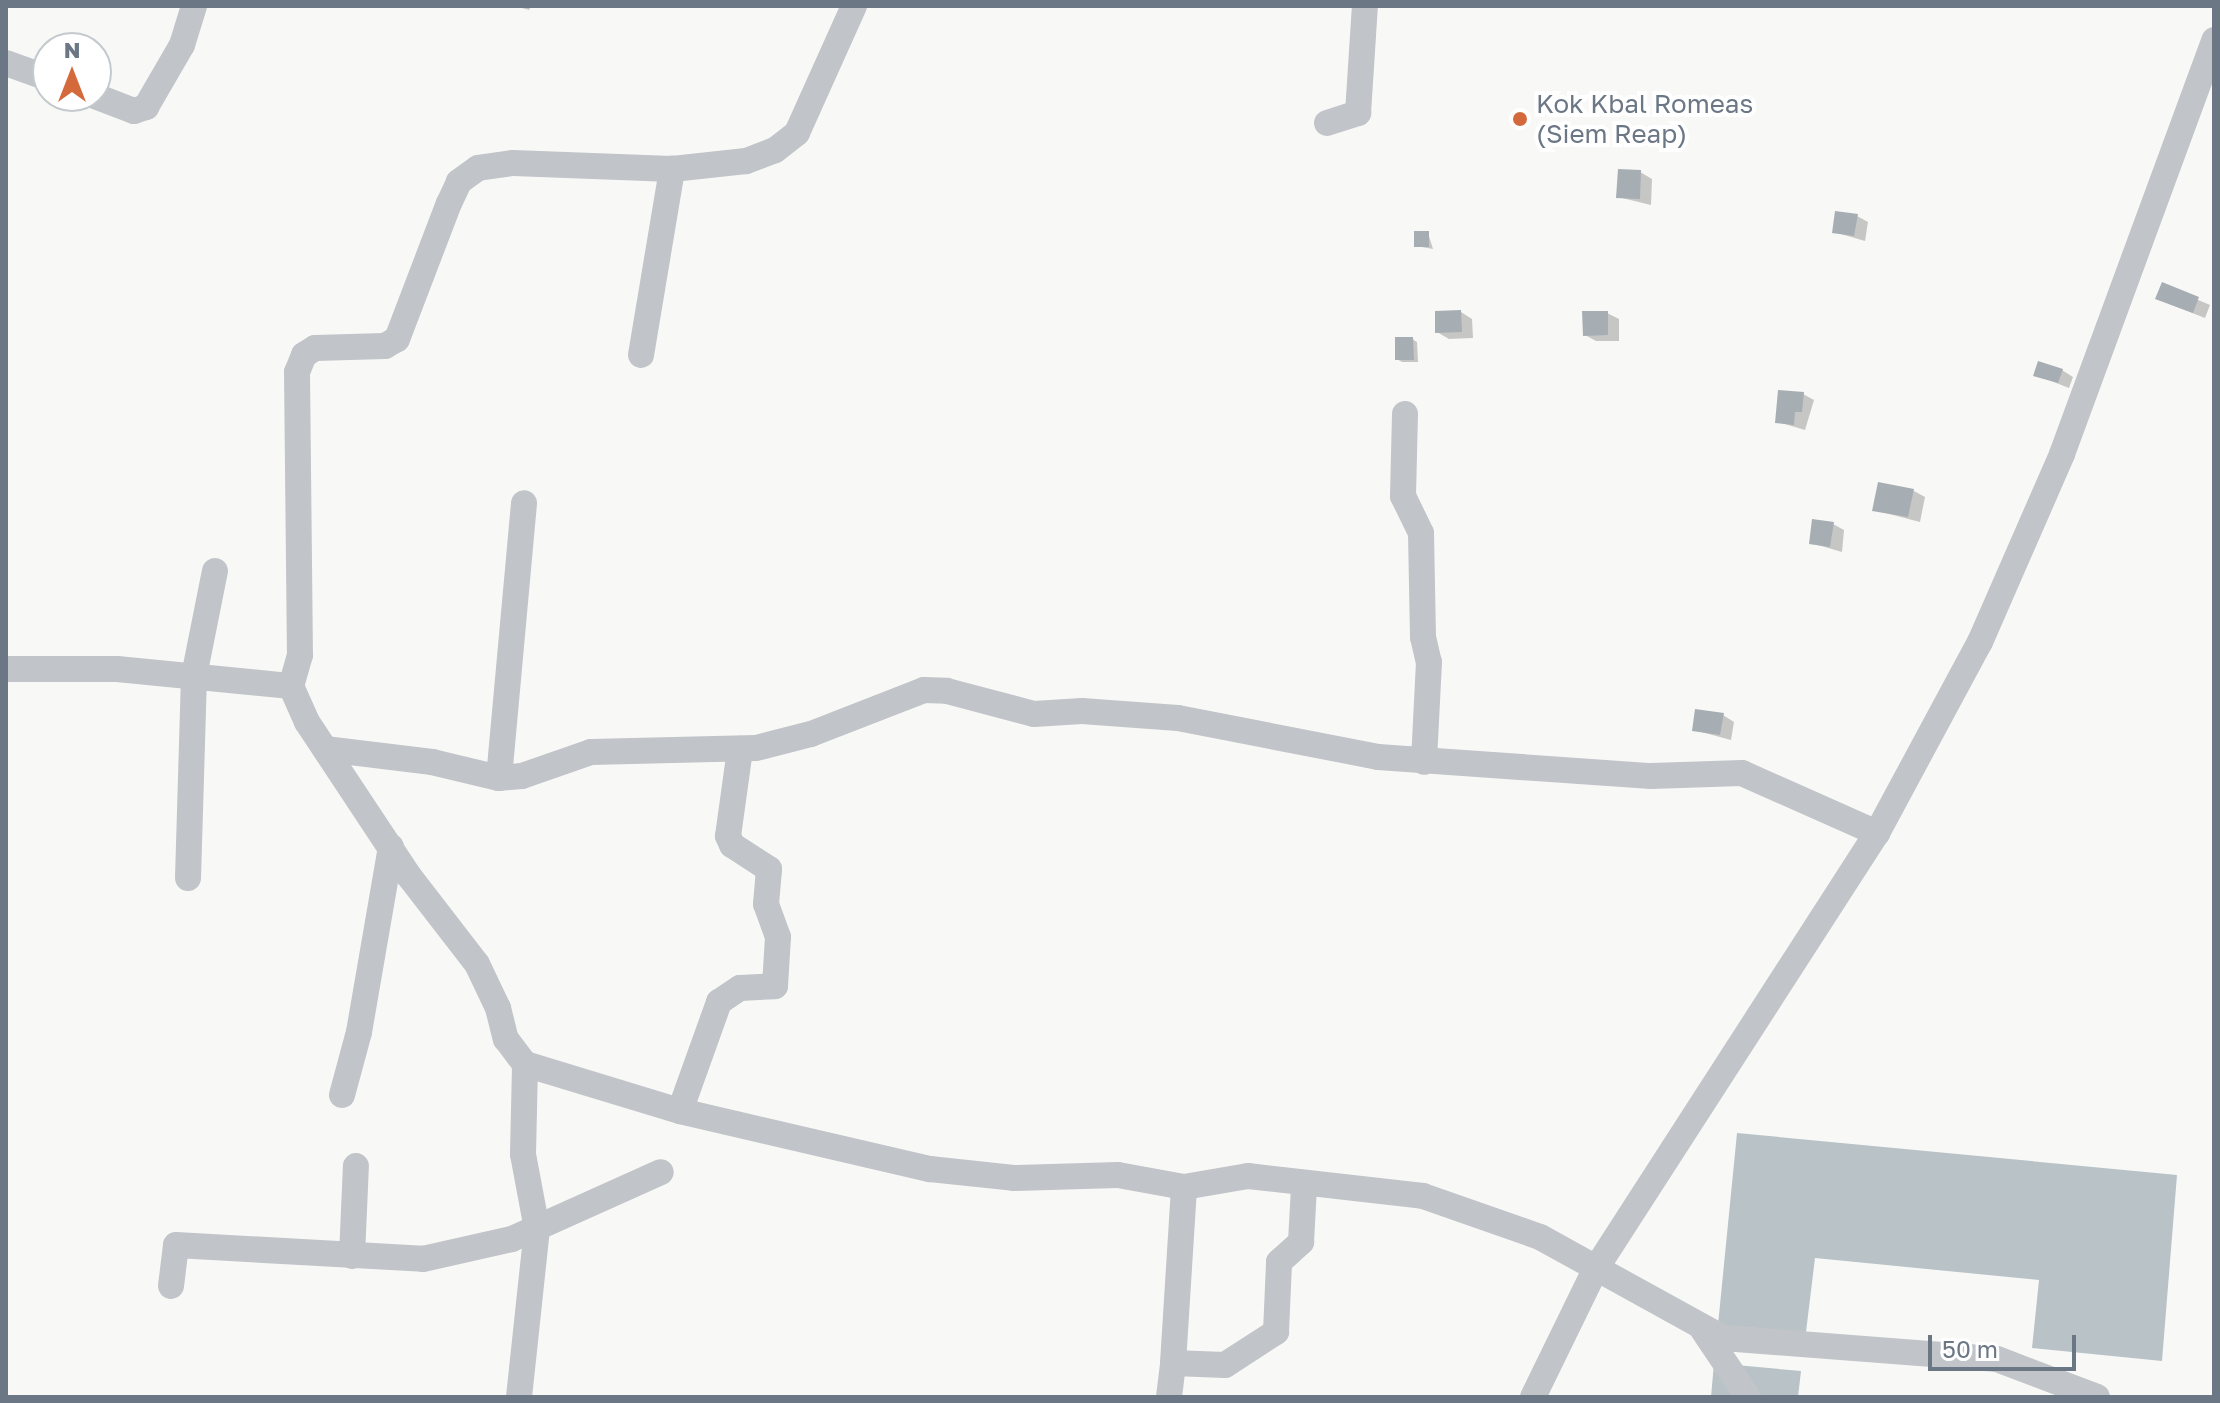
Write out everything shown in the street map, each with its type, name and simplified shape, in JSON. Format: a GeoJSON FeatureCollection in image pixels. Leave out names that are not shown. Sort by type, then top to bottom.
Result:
{"type":"FeatureCollection","features":[{"type":"Feature","properties":{"kind":"street"},"geometry":{"type":"LineString","coordinates":[[112,103],[134,111],[146,107],[182,45],[194,6]]}},
{"type":"Feature","properties":{"kind":"street"},"geometry":{"type":"LineString","coordinates":[[854,6],[797,133],[746,161],[672,169],[513,163],[478,168],[459,182],[449,203],[397,339],[385,346],[328,346],[304,355],[294,394],[300,655],[291,686],[325,749],[391,847],[477,964],[506,1039],[525,1064],[680,1111],[930,1169],[1014,1178],[1118,1175],[1184,1187],[1248,1176],[1304,1186],[1376,1187],[1423,1196],[1540,1237],[1700,1326],[1740,1343],[1997,1359],[2097,1397]]}},
{"type":"Feature","properties":{"kind":"street"},"geometry":{"type":"LineString","coordinates":[[1327,123],[1358,113],[1365,6]]}},
{"type":"Feature","properties":{"kind":"street"},"geometry":{"type":"LineString","coordinates":[[1533,1397],[1595,1270],[1877,833],[1980,642],[2062,454],[2214,40]]}},
{"type":"Feature","properties":{"kind":"street"},"geometry":{"type":"LineString","coordinates":[[6,63],[32,72]]}},
{"type":"Feature","properties":{"kind":"street"},"geometry":{"type":"LineString","coordinates":[[641,355],[672,169]]}},
{"type":"Feature","properties":{"kind":"street"},"geometry":{"type":"LineString","coordinates":[[1405,414],[1403,496],[1421,533],[1423,637],[1429,662],[1424,762]]}},
{"type":"Feature","properties":{"kind":"street"},"geometry":{"type":"LineString","coordinates":[[499,778],[524,503]]}},
{"type":"Feature","properties":{"kind":"street"},"geometry":{"type":"LineString","coordinates":[[188,878],[194,676],[215,571]]}},
{"type":"Feature","properties":{"kind":"street"},"geometry":{"type":"LineString","coordinates":[[6,669],[117,669],[291,686]]}},
{"type":"Feature","properties":{"kind":"street"},"geometry":{"type":"LineString","coordinates":[[325,749],[432,762],[499,778],[522,776],[591,752],[740,749],[811,734],[936,690],[1034,714],[1082,711],[1178,718],[1424,762],[1651,776],[1742,773],[1877,833]]}},
{"type":"Feature","properties":{"kind":"street"},"geometry":{"type":"LineString","coordinates":[[680,1111],[719,1002],[740,988],[775,986],[778,937],[766,904],[769,869],[732,845],[728,836],[740,749]]}},
{"type":"Feature","properties":{"kind":"street"},"geometry":{"type":"LineString","coordinates":[[342,1095],[359,1032],[391,847]]}},
{"type":"Feature","properties":{"kind":"street"},"geometry":{"type":"LineString","coordinates":[[519,1397],[537,1229],[523,1154],[525,1064]]}},
{"type":"Feature","properties":{"kind":"street"},"geometry":{"type":"LineString","coordinates":[[352,1256],[356,1166]]}},
{"type":"Feature","properties":{"kind":"street"},"geometry":{"type":"LineString","coordinates":[[171,1286],[173,1249],[184,1243],[423,1259],[537,1229],[661,1172]]}},
{"type":"Feature","properties":{"kind":"street"},"geometry":{"type":"LineString","coordinates":[[1173,1363],[1225,1365],[1276,1332],[1279,1262],[1301,1242],[1304,1186]]}},
{"type":"Feature","properties":{"kind":"street"},"geometry":{"type":"LineString","coordinates":[[1169,1397],[1184,1187]]}},
{"type":"Feature","properties":{"kind":"street"},"geometry":{"type":"LineString","coordinates":[[1700,1326],[1748,1397]]}},
{"type":"Feature","properties":{"kind":"shaded area"},"geometry":{"type":"Polygon","coordinates":[[[1737,1133],[2177,1175],[2162,1361],[2032,1348],[2039,1280],[1815,1258],[1806,1332],[1718,1325],[1737,1133]]]}},
{"type":"Feature","properties":{"kind":"shaded area"},"geometry":{"type":"Polygon","coordinates":[[[1714,1363],[1801,1371],[1798,1397],[1711,1397],[1714,1363]]]}},
{"type":"Feature","properties":{"kind":"building"},"geometry":{"type":"Polygon","coordinates":[[[1618,169],[1641,170],[1640,199],[1616,198],[1618,169]]]}},
{"type":"Feature","properties":{"kind":"building"},"geometry":{"type":"Polygon","coordinates":[[[1835,211],[1858,214],[1854,236],[1832,233],[1835,211]]]}},
{"type":"Feature","properties":{"kind":"building"},"geometry":{"type":"Polygon","coordinates":[[[1414,231],[1429,231],[1429,247],[1414,247],[1414,231]]]}},
{"type":"Feature","properties":{"kind":"building"},"geometry":{"type":"Polygon","coordinates":[[[2162,282],[2199,297],[2193,313],[2155,299],[2162,282]]]}},
{"type":"Feature","properties":{"kind":"building"},"geometry":{"type":"Polygon","coordinates":[[[1461,310],[1462,332],[1435,333],[1435,311],[1461,310]]]}},
{"type":"Feature","properties":{"kind":"building"},"geometry":{"type":"Polygon","coordinates":[[[1582,311],[1608,311],[1608,335],[1583,336],[1582,311]]]}},
{"type":"Feature","properties":{"kind":"building"},"geometry":{"type":"Polygon","coordinates":[[[1395,337],[1413,337],[1414,360],[1395,360],[1395,337]]]}},
{"type":"Feature","properties":{"kind":"building"},"geometry":{"type":"Polygon","coordinates":[[[2038,361],[2063,369],[2058,383],[2033,376],[2038,361]]]}},
{"type":"Feature","properties":{"kind":"building"},"geometry":{"type":"Polygon","coordinates":[[[1778,390],[1804,392],[1802,412],[1795,412],[1794,425],[1775,423],[1778,390]]]}},
{"type":"Feature","properties":{"kind":"building"},"geometry":{"type":"Polygon","coordinates":[[[1878,482],[1914,489],[1908,517],[1872,511],[1878,482]]]}},
{"type":"Feature","properties":{"kind":"building"},"geometry":{"type":"Polygon","coordinates":[[[1812,519],[1834,522],[1830,547],[1809,544],[1812,519]]]}},
{"type":"Feature","properties":{"kind":"building"},"geometry":{"type":"Polygon","coordinates":[[[1695,709],[1724,713],[1720,735],[1692,731],[1695,709]]]}},
{"type":"Feature","properties":{"kind":"place","name":"Kok Kbal Romeas (Siem Reap)"},"geometry":{"type":"Point","coordinates":[1520,119]}}]}
